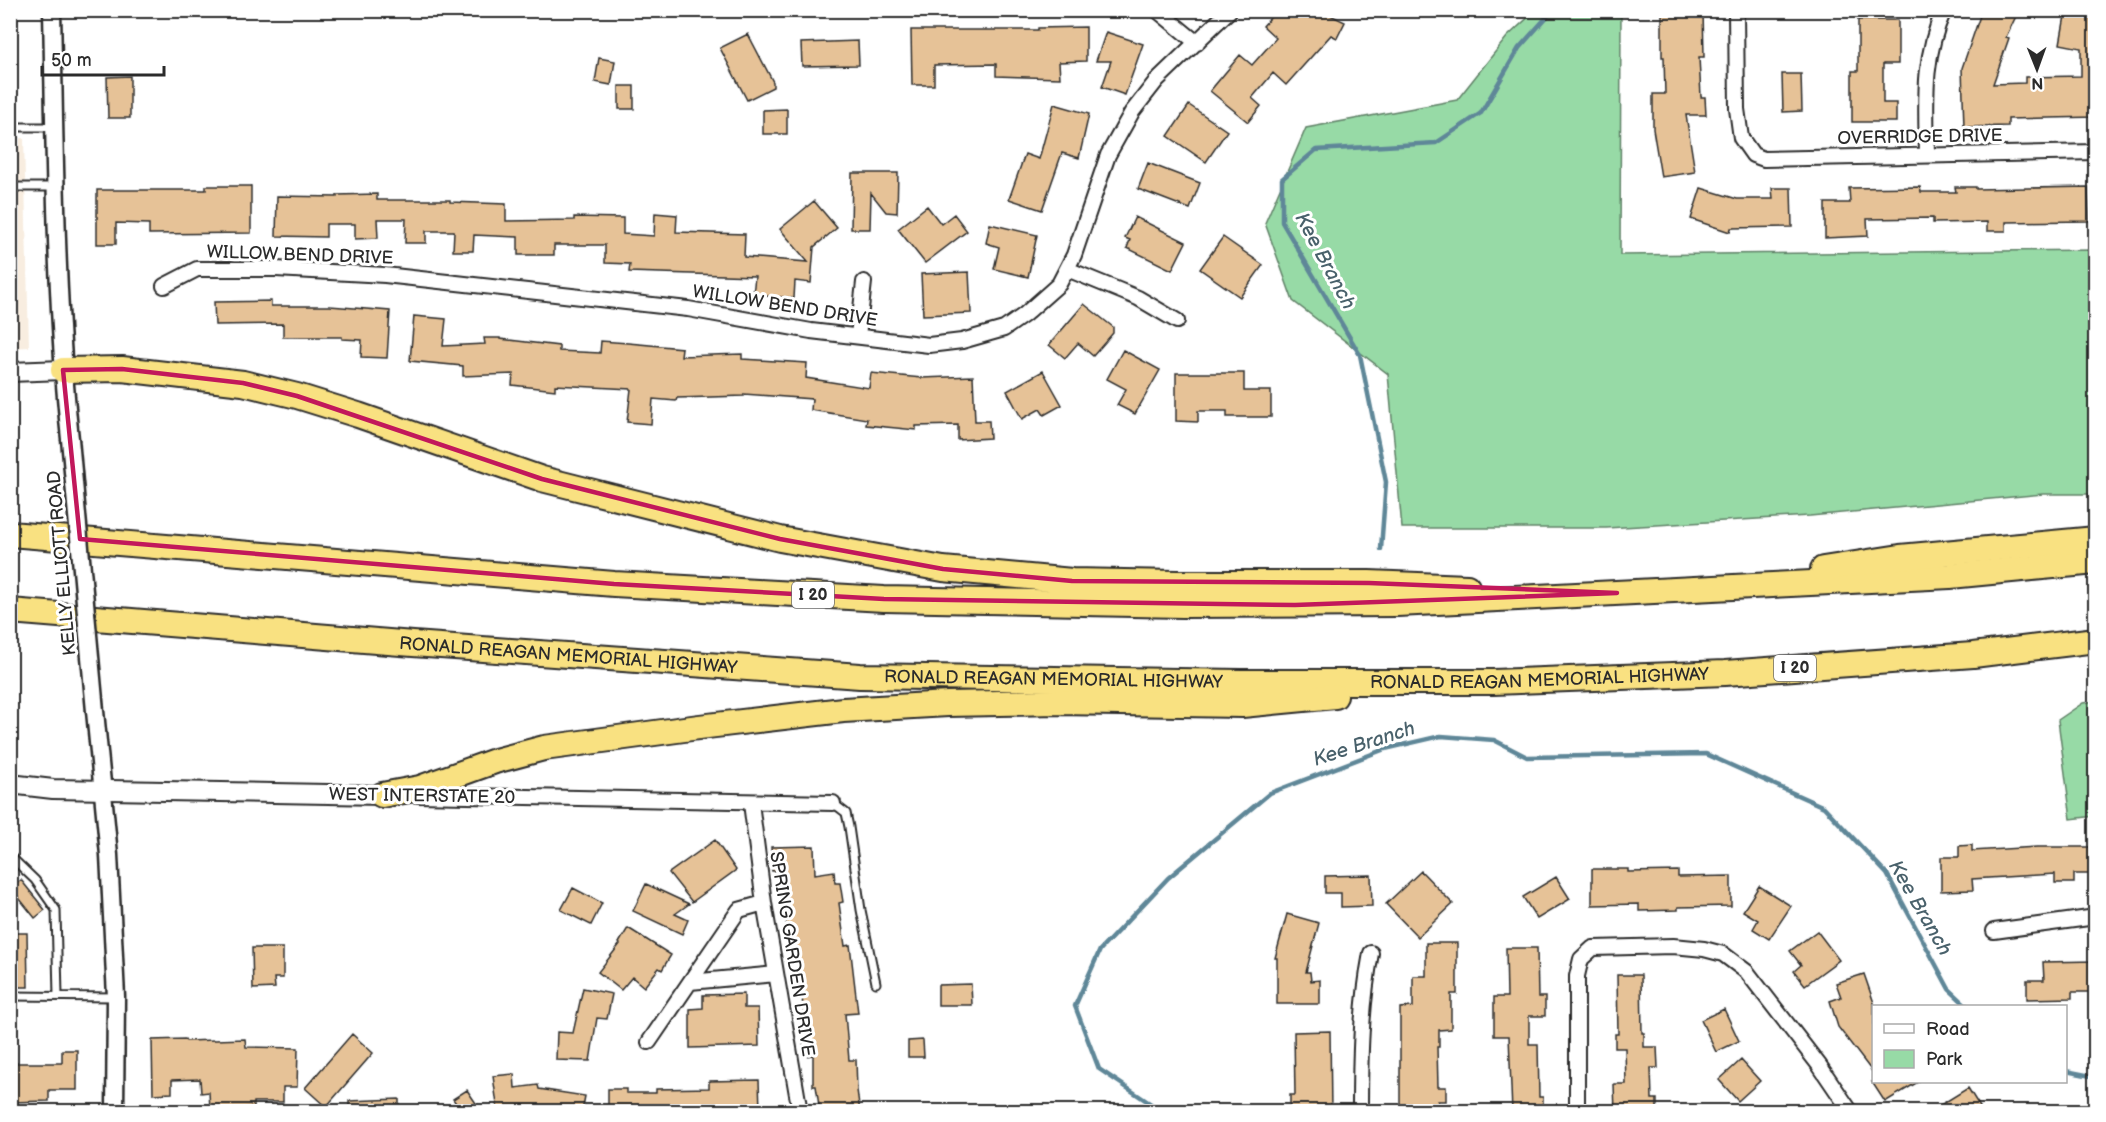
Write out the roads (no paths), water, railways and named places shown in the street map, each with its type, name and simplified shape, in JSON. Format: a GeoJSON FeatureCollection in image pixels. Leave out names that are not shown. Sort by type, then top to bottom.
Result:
{"type":"FeatureCollection","features":[{"type":"Feature","properties":{"kind":"highway"},"geometry":{"type":"LineString","coordinates":[[63,370],[122,369],[243,383],[297,396],[358,415],[542,479],[780,539],[943,569],[1072,581],[1369,583],[1617,593]]}},
{"type":"Feature","properties":{"kind":"highway","name":"I 20"},"geometry":{"type":"LineString","coordinates":[[10,534],[614,584],[884,599],[1159,605],[1397,604],[1950,576],[2096,562]]}},
{"type":"Feature","properties":{"kind":"highway"},"geometry":{"type":"LineString","coordinates":[[1693,590],[1900,557],[2096,539]]}},
{"type":"Feature","properties":{"kind":"highway","name":"RONALD REAGAN MEMORIAL HIGHWAY"},"geometry":{"type":"LineString","coordinates":[[10,611],[436,646],[861,676],[1241,682],[1493,682],[1725,673],[1973,655],[2096,640]]}},
{"type":"Feature","properties":{"kind":"highway"},"geometry":{"type":"LineString","coordinates":[[382,795],[420,788],[495,761],[544,748],[699,726],[843,710],[970,703],[1242,705],[1493,682]]}},
{"type":"Feature","properties":{"kind":"main road"},"geometry":{"type":"LineString","coordinates":[[10,372],[63,370]]}},
{"type":"Feature","properties":{"kind":"main road","name":"WEST INTERSTATE 20"},"geometry":{"type":"LineString","coordinates":[[10,784],[52,789],[382,795]]}},
{"type":"Feature","properties":{"kind":"street","name":"KELLY ELLIOTT ROAD"},"geometry":{"type":"LineString","coordinates":[[52,10],[63,370],[109,855],[116,996],[115,1112]]}},
{"type":"Feature","properties":{"kind":"street"},"geometry":{"type":"LineString","coordinates":[[1157,10],[1197,43]]}},
{"type":"Feature","properties":{"kind":"street","name":"WILLOW BEND DRIVE"},"geometry":{"type":"LineString","coordinates":[[164,286],[197,269],[276,269],[385,275],[688,309],[811,331],[929,345],[962,341],[1004,328],[1024,315],[1059,284],[1074,255],[1108,155],[1127,120],[1157,80],[1230,10]]}},
{"type":"Feature","properties":{"kind":"street","name":"OVERRIDGE DRIVE"},"geometry":{"type":"LineString","coordinates":[[1736,10],[1737,109],[1742,138],[1753,155],[1764,159],[2096,152]]}},
{"type":"Feature","properties":{"kind":"street"},"geometry":{"type":"LineString","coordinates":[[1927,154],[1926,70],[1936,28],[1944,10]]}},
{"type":"Feature","properties":{"kind":"street"},"geometry":{"type":"LineString","coordinates":[[1067,269],[1138,298],[1177,321]]}},
{"type":"Feature","properties":{"kind":"street"},"geometry":{"type":"LineString","coordinates":[[858,336],[864,282]]}},
{"type":"Feature","properties":{"kind":"street","name":"WEST INTERSTATE 20"},"geometry":{"type":"LineString","coordinates":[[382,795],[834,803]]}},
{"type":"Feature","properties":{"kind":"street","name":"SPRING GARDEN DRIVE"},"geometry":{"type":"LineString","coordinates":[[751,803],[764,903],[800,1112]]}},
{"type":"Feature","properties":{"kind":"street"},"geometry":{"type":"LineString","coordinates":[[650,1042],[739,910],[764,903]]}},
{"type":"Feature","properties":{"kind":"street"},"geometry":{"type":"LineString","coordinates":[[1994,930],[2096,917]]}},
{"type":"Feature","properties":{"kind":"street"},"geometry":{"type":"LineString","coordinates":[[1577,1112],[1577,976],[1581,959],[1593,948],[1673,946],[1704,949],[1723,954],[1747,972],[1819,1065],[1851,1112]]}},
{"type":"Feature","properties":{"kind":"street"},"geometry":{"type":"LineString","coordinates":[[1360,1112],[1360,1038],[1365,984],[1371,953]]}},
{"type":"Feature","properties":{"kind":"street"},"geometry":{"type":"LineString","coordinates":[[690,982],[776,974]]}},
{"type":"Feature","properties":{"kind":"lane"},"geometry":{"type":"LineString","coordinates":[[10,127],[54,127]]}},
{"type":"Feature","properties":{"kind":"lane"},"geometry":{"type":"LineString","coordinates":[[10,187],[56,187]]}},
{"type":"Feature","properties":{"kind":"lane"},"geometry":{"type":"LineString","coordinates":[[834,803],[846,813],[861,910],[876,983]]}},
{"type":"Feature","properties":{"kind":"lane"},"geometry":{"type":"LineString","coordinates":[[10,856],[35,880],[56,909],[58,996]]}},
{"type":"Feature","properties":{"kind":"lane"},"geometry":{"type":"LineString","coordinates":[[10,996],[116,996]]}},
{"type":"Feature","properties":{"kind":"waterway","name":"Kee Branch"},"geometry":{"type":"LineString","coordinates":[[1381,549],[1386,482],[1360,355],[1282,222],[1282,179],[1316,150],[1436,143],[1481,113],[1519,48],[1553,10]]}},
{"type":"Feature","properties":{"kind":"waterway"},"geometry":{"type":"LineString","coordinates":[[1384,735],[1385,749]]}},
{"type":"Feature","properties":{"kind":"waterway","name":"Kee Branch"},"geometry":{"type":"LineString","coordinates":[[1163,1112],[1099,1069],[1075,1006],[1100,950],[1168,878],[1270,793],[1385,749],[1441,736],[1494,740],[1527,757],[1706,754],[1824,807],[1887,874],[1949,989],[1966,1005]]}},
{"type":"Feature","properties":{"kind":"waterway","name":"Kee Branch"},"geometry":{"type":"LineString","coordinates":[[2067,1071],[2096,1077]]}}]}
